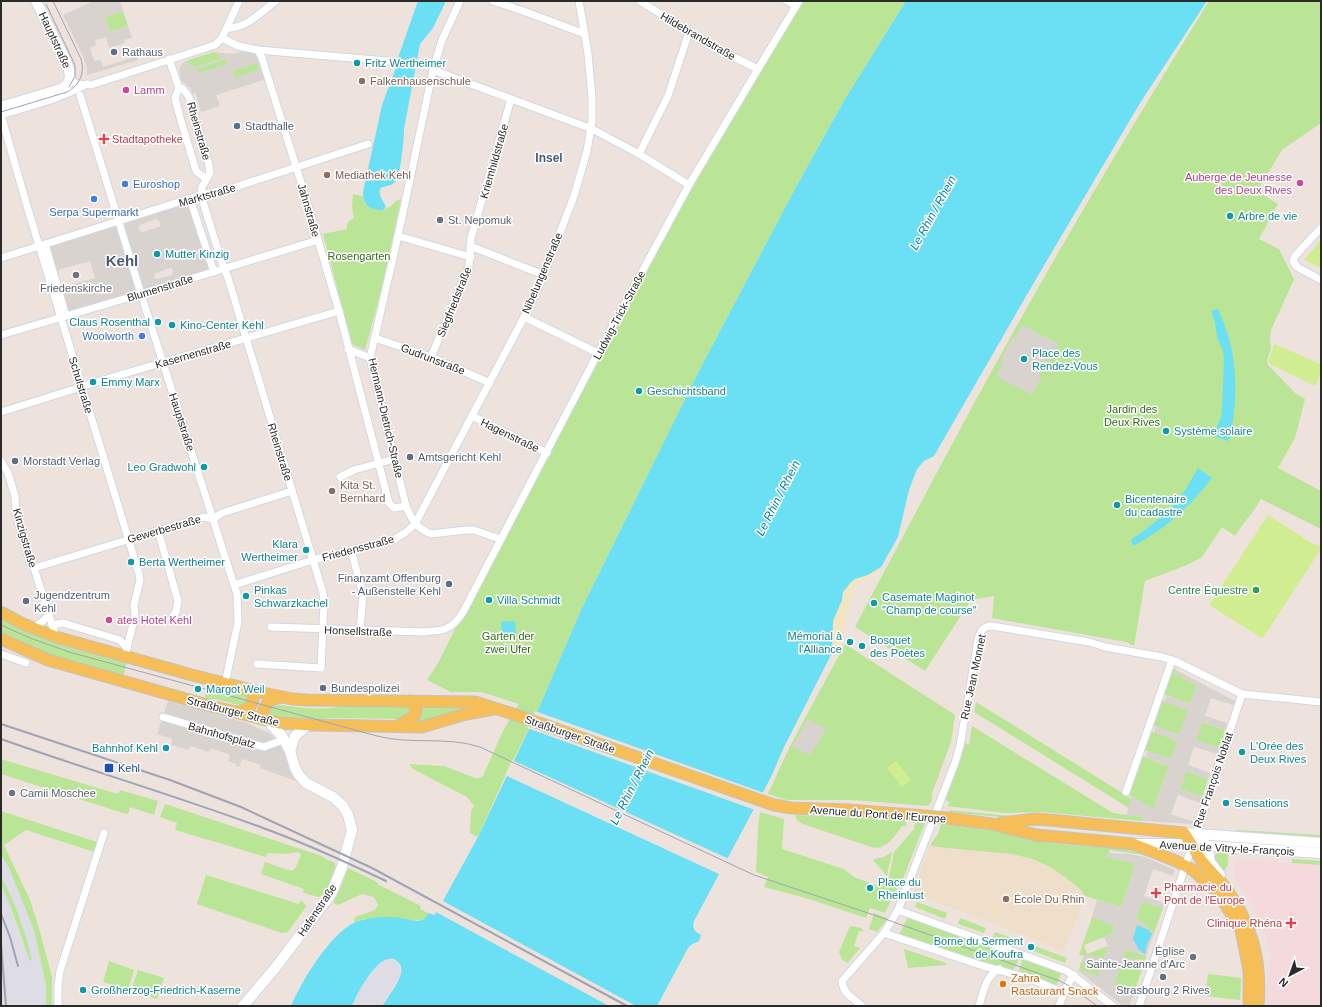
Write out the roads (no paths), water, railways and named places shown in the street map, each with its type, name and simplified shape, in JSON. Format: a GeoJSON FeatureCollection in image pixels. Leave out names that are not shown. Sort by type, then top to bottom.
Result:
{"type":"FeatureCollection","features":[{"type":"Feature","properties":{"kind":"main road","name":"Straßburger Straße"},"geometry":{"type":"LineString","coordinates":[[4,615],[56,637],[126,652],[225,684],[282,697],[307,700],[475,702],[764,802]]}},
{"type":"Feature","properties":{"kind":"main road","name":"Straßburger Straße"},"geometry":{"type":"LineString","coordinates":[[1,639],[48,660],[236,712],[288,724],[422,727],[466,714],[496,709]]}},
{"type":"Feature","properties":{"kind":"main road"},"geometry":{"type":"LineString","coordinates":[[236,712],[245,710],[252,705],[253,698],[251,690]]}},
{"type":"Feature","properties":{"kind":"main road"},"geometry":{"type":"LineString","coordinates":[[267,720],[263,712],[268,702],[282,697]]}},
{"type":"Feature","properties":{"kind":"main road"},"geometry":{"type":"LineString","coordinates":[[397,726],[406,720],[412,719],[415,715],[415,706],[410,701]]}},
{"type":"Feature","properties":{"kind":"main road","name":"Avenue du Pont de l'Europe"},"geometry":{"type":"LineString","coordinates":[[764,802],[791,808],[850,810],[947,818],[992,824],[1036,835],[1133,844],[1168,857],[1198,875],[1218,894],[1241,930],[1249,971],[1249,1006]]}},
{"type":"Feature","properties":{"kind":"main road","name":"Avenue du Pont de l'Europe"},"geometry":{"type":"LineString","coordinates":[[992,824],[1035,819],[1190,834]]}},
{"type":"Feature","properties":{"kind":"main road"},"geometry":{"type":"LineString","coordinates":[[1190,834],[1192,845],[1199,858],[1225,887],[1250,930],[1256,950],[1259,979],[1258,1006]]}},
{"type":"Feature","properties":{"kind":"street","name":"Hauptstraße"},"geometry":{"type":"LineString","coordinates":[[36,1],[66,61],[70,71],[70,79]]}},
{"type":"Feature","properties":{"kind":"street"},"geometry":{"type":"LineString","coordinates":[[1,107],[61,89],[68,84],[70,79],[77,84],[91,85],[215,45],[222,38],[239,1]]}},
{"type":"Feature","properties":{"kind":"street"},"geometry":{"type":"LineString","coordinates":[[227,28],[243,26],[276,1]]}},
{"type":"Feature","properties":{"kind":"street","name":"Hermann-Dietrich-Straße"},"geometry":{"type":"LineString","coordinates":[[415,524],[406,506],[370,358],[398,236],[433,70],[442,40],[460,1]]}},
{"type":"Feature","properties":{"kind":"street"},"geometry":{"type":"LineString","coordinates":[[493,1],[585,34]]}},
{"type":"Feature","properties":{"kind":"street","name":"Nibelungenstraße"},"geometry":{"type":"LineString","coordinates":[[415,524],[544,276],[574,196],[592,129],[592,97],[585,34],[579,1]]}},
{"type":"Feature","properties":{"kind":"street","name":"Hildebrandstraße"},"geometry":{"type":"LineString","coordinates":[[640,1],[650,4],[712,47],[758,69]]}},
{"type":"Feature","properties":{"kind":"street"},"geometry":{"type":"LineString","coordinates":[[788,1],[798,3]]}},
{"type":"Feature","properties":{"kind":"street","name":"Ludwig-Trick-Straße"},"geometry":{"type":"LineString","coordinates":[[445,630],[456,622],[463,612],[598,353],[689,185],[798,3]]}},
{"type":"Feature","properties":{"kind":"street"},"geometry":{"type":"LineString","coordinates":[[639,154],[668,96],[689,32]]}},
{"type":"Feature","properties":{"kind":"street"},"geometry":{"type":"LineString","coordinates":[[222,38],[238,46],[258,50],[388,61]]}},
{"type":"Feature","properties":{"kind":"street","name":"Jahnstraße"},"geometry":{"type":"LineString","coordinates":[[258,50],[262,58],[297,168],[339,311],[348,349]]}},
{"type":"Feature","properties":{"kind":"street","name":"Rheinstraße"},"geometry":{"type":"LineString","coordinates":[[169,59],[179,88],[189,97],[209,165],[210,173],[202,186],[201,195],[323,593],[324,603],[321,668],[257,664]]}},
{"type":"Feature","properties":{"kind":"street"},"geometry":{"type":"LineString","coordinates":[[433,70],[592,129],[639,154],[689,185]]}},
{"type":"Feature","properties":{"kind":"street"},"geometry":{"type":"LineString","coordinates":[[1,115],[61,97],[72,93],[87,84]]}},
{"type":"Feature","properties":{"kind":"street","name":"Rheinstraße"},"geometry":{"type":"LineString","coordinates":[[179,88],[175,102],[196,171],[206,179]]}},
{"type":"Feature","properties":{"kind":"street","name":"Hauptstraße"},"geometry":{"type":"LineString","coordinates":[[80,95],[118,222],[234,585],[238,622],[225,684]]}},
{"type":"Feature","properties":{"kind":"street","name":"Kriemhildstraße"},"geometry":{"type":"LineString","coordinates":[[470,246],[471,238],[511,100]]}},
{"type":"Feature","properties":{"kind":"street","name":"Schulstraße"},"geometry":{"type":"LineString","coordinates":[[1,115],[64,317],[82,388],[139,574],[140,580],[134,605],[135,616],[126,652]]}},
{"type":"Feature","properties":{"kind":"street","name":"Marktstraße"},"geometry":{"type":"LineString","coordinates":[[1,258],[201,195],[232,188],[297,168],[368,144]]}},
{"type":"Feature","properties":{"kind":"street"},"geometry":{"type":"LineString","coordinates":[[190,199],[214,272]]}},
{"type":"Feature","properties":{"kind":"street"},"geometry":{"type":"LineString","coordinates":[[1321,228],[1296,256],[1293,262],[1297,267],[1321,280]]}},
{"type":"Feature","properties":{"kind":"street"},"geometry":{"type":"LineString","coordinates":[[398,236],[471,257]]}},
{"type":"Feature","properties":{"kind":"street","name":"Blumenstraße"},"geometry":{"type":"LineString","coordinates":[[1,335],[318,240]]}},
{"type":"Feature","properties":{"kind":"street"},"geometry":{"type":"LineString","coordinates":[[470,246],[544,276]]}},
{"type":"Feature","properties":{"kind":"street","name":"Siegfriedstraße"},"geometry":{"type":"LineString","coordinates":[[431,357],[469,267],[471,257],[470,246]]}},
{"type":"Feature","properties":{"kind":"street","name":"Kasernenstraße"},"geometry":{"type":"LineString","coordinates":[[1,412],[163,362],[339,311]]}},
{"type":"Feature","properties":{"kind":"street"},"geometry":{"type":"LineString","coordinates":[[524,317],[598,353]]}},
{"type":"Feature","properties":{"kind":"street","name":"Gudrunstraße"},"geometry":{"type":"LineString","coordinates":[[375,338],[431,357],[490,382]]}},
{"type":"Feature","properties":{"kind":"street"},"geometry":{"type":"LineString","coordinates":[[348,349],[370,358]]}},
{"type":"Feature","properties":{"kind":"street","name":"Hermann-Dietrich-Straße"},"geometry":{"type":"LineString","coordinates":[[348,349],[389,503],[394,508],[406,506]]}},
{"type":"Feature","properties":{"kind":"street","name":"Hagenstraße"},"geometry":{"type":"LineString","coordinates":[[472,416],[547,453]]}},
{"type":"Feature","properties":{"kind":"street"},"geometry":{"type":"LineString","coordinates":[[340,477],[354,470],[394,458]]}},
{"type":"Feature","properties":{"kind":"street","name":"Kinzigstraße"},"geometry":{"type":"LineString","coordinates":[[1,461],[8,473],[15,496],[16,513],[30,562],[34,568],[56,637]]}},
{"type":"Feature","properties":{"kind":"street","name":"Gewerbestraße"},"geometry":{"type":"LineString","coordinates":[[34,568],[204,517],[213,519],[222,513],[292,492]]}},
{"type":"Feature","properties":{"kind":"street"},"geometry":{"type":"LineString","coordinates":[[415,524],[431,534],[474,530],[500,540]]}},
{"type":"Feature","properties":{"kind":"street","name":"Friedensstraße"},"geometry":{"type":"LineString","coordinates":[[234,585],[313,560],[395,539],[415,524]]}},
{"type":"Feature","properties":{"kind":"street"},"geometry":{"type":"LineString","coordinates":[[158,530],[178,601],[176,612],[172,619]]}},
{"type":"Feature","properties":{"kind":"street"},"geometry":{"type":"LineString","coordinates":[[351,550],[363,594],[360,630]]}},
{"type":"Feature","properties":{"kind":"street"},"geometry":{"type":"LineString","coordinates":[[33,628],[49,615]]}},
{"type":"Feature","properties":{"kind":"street"},"geometry":{"type":"LineString","coordinates":[[52,625],[63,623],[120,640],[126,652]]}},
{"type":"Feature","properties":{"kind":"street","name":"Rue Jean Monnet"},"geometry":{"type":"LineString","coordinates":[[862,1006],[846,994],[842,988],[842,981],[884,932],[898,910],[960,746],[978,640],[981,631],[984,628],[992,626],[1082,641],[1172,660],[1242,694]]}},
{"type":"Feature","properties":{"kind":"street","name":"Honsellstraße"},"geometry":{"type":"LineString","coordinates":[[270,627],[322,630],[423,632],[445,630]]}},
{"type":"Feature","properties":{"kind":"street"},"geometry":{"type":"LineString","coordinates":[[1,654],[26,662]]}},
{"type":"Feature","properties":{"kind":"street"},"geometry":{"type":"LineString","coordinates":[[1126,792],[1172,660]]}},
{"type":"Feature","properties":{"kind":"street"},"geometry":{"type":"LineString","coordinates":[[1242,694],[1317,702],[1321,697]]}},
{"type":"Feature","properties":{"kind":"street","name":"Rue François Noblat"},"geometry":{"type":"LineString","coordinates":[[1190,834],[1242,694]]}},
{"type":"Feature","properties":{"kind":"street","name":"Bahnhofsplatz"},"geometry":{"type":"LineString","coordinates":[[163,717],[264,747],[280,741]]}},
{"type":"Feature","properties":{"kind":"street","name":"Hafenstraße"},"geometry":{"type":"LineString","coordinates":[[243,1006],[276,967],[331,894],[341,872],[351,836],[351,822],[342,806],[334,797],[312,787],[303,780],[295,768],[290,751],[280,732],[267,720]]}},
{"type":"Feature","properties":{"kind":"street"},"geometry":{"type":"LineString","coordinates":[[290,751],[295,736],[308,725]]}},
{"type":"Feature","properties":{"kind":"street"},"geometry":{"type":"LineString","coordinates":[[58,1006],[60,971],[104,834]]}},
{"type":"Feature","properties":{"kind":"street"},"geometry":{"type":"LineString","coordinates":[[1190,834],[1206,846],[1210,862],[1229,885],[1244,908],[1250,930]]}},
{"type":"Feature","properties":{"kind":"street","name":"Avenue de Vitry-le-François"},"geometry":{"type":"LineString","coordinates":[[1190,834],[1321,843]]}},
{"type":"Feature","properties":{"kind":"street","name":"Avenue de Vitry-le-François"},"geometry":{"type":"LineString","coordinates":[[1133,844],[1192,845],[1321,854]]}},
{"type":"Feature","properties":{"kind":"street"},"geometry":{"type":"LineString","coordinates":[[1139,1006],[1192,845]]}},
{"type":"Feature","properties":{"kind":"street"},"geometry":{"type":"LineString","coordinates":[[898,910],[1067,971],[1113,1006]]}},
{"type":"Feature","properties":{"kind":"street"},"geometry":{"type":"LineString","coordinates":[[884,932],[983,966],[999,969],[1031,979],[1064,993]]}},
{"type":"Feature","properties":{"kind":"street"},"geometry":{"type":"LineString","coordinates":[[979,1006],[988,981],[993,972],[999,969]]}},
{"type":"Feature","properties":{"kind":"street"},"geometry":{"type":"LineString","coordinates":[[1059,1006],[1067,985],[1074,975]]}},
{"type":"Feature","properties":{"kind":"water"},"geometry":{"type":"Polygon","coordinates":[[[418,1],[446,1],[433,28],[420,44],[404,129],[399,173],[394,183],[380,189],[380,196],[386,207],[383,210],[375,209],[368,206],[364,200],[363,192],[382,105],[418,1]]]}},
{"type":"Feature","properties":{"kind":"water","name":"Le Rhin / Rhein"},"geometry":{"type":"Polygon","coordinates":[[[906,1],[1207,1],[1140,103],[934,456],[924,461],[917,469],[909,490],[898,537],[881,567],[868,575],[855,579],[843,592],[842,600],[833,621],[832,653],[784,747],[771,777],[694,921],[694,930],[701,935],[699,941],[688,948],[657,1006],[382,1006],[396,985],[401,973],[400,964],[392,959],[385,960],[370,974],[352,1006],[291,1006],[302,984],[318,959],[346,927],[361,920],[378,917],[396,917],[419,921],[423,920],[428,913],[434,915],[438,910],[478,837],[538,710],[581,610],[699,371],[796,187],[845,99],[906,1]]]}},
{"type":"Feature","properties":{"kind":"water"},"geometry":{"type":"Polygon","coordinates":[[[1218,309],[1229,338],[1234,363],[1235,403],[1229,441],[1213,436],[1221,417],[1224,360],[1223,351],[1217,337],[1215,322],[1211,311],[1218,309]]]}},
{"type":"Feature","properties":{"kind":"water"},"geometry":{"type":"Polygon","coordinates":[[[1198,468],[1212,478],[1204,489],[1186,508],[1166,525],[1133,546],[1131,540],[1166,514],[1186,489],[1198,468]]]}},
{"type":"Feature","properties":{"kind":"water"},"geometry":{"type":"Polygon","coordinates":[[[515,621],[516,635],[502,636],[501,622],[515,621]]]}},
{"type":"Feature","properties":{"kind":"water"},"geometry":{"type":"Polygon","coordinates":[[[1137,925],[1149,930],[1152,934],[1147,944],[1145,954],[1139,950],[1133,939],[1137,925]]]}},
{"type":"Feature","properties":{"kind":"tram line"},"geometry":{"type":"LineString","coordinates":[[1,112],[67,92],[75,86],[82,74],[81,59],[53,1]]}},
{"type":"Feature","properties":{"kind":"tram line"},"geometry":{"type":"LineString","coordinates":[[46,4],[75,65],[75,76],[69,87]]}},
{"type":"Feature","properties":{"kind":"tram line"},"geometry":{"type":"LineString","coordinates":[[1,625],[30,638],[69,652],[377,736],[390,739],[455,742],[480,747],[754,875],[871,914],[1060,981],[1073,988],[1097,1006]]}},
{"type":"Feature","properties":{"kind":"railway"},"geometry":{"type":"LineString","coordinates":[[1,724],[170,780],[241,807],[372,868],[627,1006]]}},
{"type":"Feature","properties":{"kind":"railway"},"geometry":{"type":"LineString","coordinates":[[1,739],[263,828],[310,846],[386,881]]}},
{"type":"Feature","properties":{"kind":"railway"},"geometry":{"type":"LineString","coordinates":[[1,914],[10,937],[18,966]]}},
{"type":"Feature","properties":{"kind":"railway"},"geometry":{"type":"LineString","coordinates":[[1,944],[6,1006]]}},
{"type":"Feature","properties":{"kind":"place","name":"Rathaus"},"geometry":{"type":"Point","coordinates":[114,52]}},
{"type":"Feature","properties":{"kind":"place","name":"Fritz Wertheimer"},"geometry":{"type":"Point","coordinates":[357,63]}},
{"type":"Feature","properties":{"kind":"place","name":"Falkenhausenschule"},"geometry":{"type":"Point","coordinates":[362,81]}},
{"type":"Feature","properties":{"kind":"place","name":"Lamm"},"geometry":{"type":"Point","coordinates":[126,90]}},
{"type":"Feature","properties":{"kind":"place","name":"Stadthalle"},"geometry":{"type":"Point","coordinates":[237,126]}},
{"type":"Feature","properties":{"kind":"place","name":"Stadtapotheke"},"geometry":{"type":"Point","coordinates":[104,139]}},
{"type":"Feature","properties":{"kind":"place","name":"Mediathek Kehl"},"geometry":{"type":"Point","coordinates":[327,175]}},
{"type":"Feature","properties":{"kind":"place","name":"Auberge de Jeunesse des Deux Rives"},"geometry":{"type":"Point","coordinates":[1300,183]}},
{"type":"Feature","properties":{"kind":"place","name":"Euroshop"},"geometry":{"type":"Point","coordinates":[125,184]}},
{"type":"Feature","properties":{"kind":"place","name":"Serpa Supermarkt"},"geometry":{"type":"Point","coordinates":[94,199]}},
{"type":"Feature","properties":{"kind":"place","name":"Arbre de vie"},"geometry":{"type":"Point","coordinates":[1230,216]}},
{"type":"Feature","properties":{"kind":"place","name":"St. Nepomuk"},"geometry":{"type":"Point","coordinates":[440,220]}},
{"type":"Feature","properties":{"kind":"place","name":"Mutter Kinzig"},"geometry":{"type":"Point","coordinates":[157,254]}},
{"type":"Feature","properties":{"kind":"place","name":"Friedenskirche"},"geometry":{"type":"Point","coordinates":[76,275]}},
{"type":"Feature","properties":{"kind":"place","name":"Claus Rosenthal"},"geometry":{"type":"Point","coordinates":[158,322]}},
{"type":"Feature","properties":{"kind":"place","name":"Kino-Center Kehl"},"geometry":{"type":"Point","coordinates":[172,325]}},
{"type":"Feature","properties":{"kind":"place","name":"Woolworth"},"geometry":{"type":"Point","coordinates":[142,336]}},
{"type":"Feature","properties":{"kind":"place","name":"Place des Rendez-Vous"},"geometry":{"type":"Point","coordinates":[1024,359]}},
{"type":"Feature","properties":{"kind":"place","name":"Emmy Marx"},"geometry":{"type":"Point","coordinates":[93,382]}},
{"type":"Feature","properties":{"kind":"place","name":"Geschichtsband"},"geometry":{"type":"Point","coordinates":[639,391]}},
{"type":"Feature","properties":{"kind":"place","name":"Système solaire"},"geometry":{"type":"Point","coordinates":[1166,431]}},
{"type":"Feature","properties":{"kind":"place","name":"Amtsgericht Kehl"},"geometry":{"type":"Point","coordinates":[410,457]}},
{"type":"Feature","properties":{"kind":"place","name":"Morstadt Verlag"},"geometry":{"type":"Point","coordinates":[15,461]}},
{"type":"Feature","properties":{"kind":"place","name":"Leo Gradwohl"},"geometry":{"type":"Point","coordinates":[204,467]}},
{"type":"Feature","properties":{"kind":"place","name":"Kita St. Bernhard"},"geometry":{"type":"Point","coordinates":[332,491]}},
{"type":"Feature","properties":{"kind":"place","name":"Bicentenaire du cadastre"},"geometry":{"type":"Point","coordinates":[1117,505]}},
{"type":"Feature","properties":{"kind":"place","name":"Klara Wertheimer"},"geometry":{"type":"Point","coordinates":[306,550]}},
{"type":"Feature","properties":{"kind":"place","name":"Berta Wertheimer"},"geometry":{"type":"Point","coordinates":[131,562]}},
{"type":"Feature","properties":{"kind":"place","name":"Finanzamt Offenburg - Außenstelle Kehl"},"geometry":{"type":"Point","coordinates":[449,584]}},
{"type":"Feature","properties":{"kind":"place","name":"Centre Équestre"},"geometry":{"type":"Point","coordinates":[1256,590]}},
{"type":"Feature","properties":{"kind":"place","name":"Pinkas Schwarzkachel"},"geometry":{"type":"Point","coordinates":[246,596]}},
{"type":"Feature","properties":{"kind":"place","name":"Villa Schmidt"},"geometry":{"type":"Point","coordinates":[489,600]}},
{"type":"Feature","properties":{"kind":"place","name":"Jugendzentrum Kehl"},"geometry":{"type":"Point","coordinates":[26,601]}},
{"type":"Feature","properties":{"kind":"place","name":"Casemate Maginot \"Champ de course\""},"geometry":{"type":"Point","coordinates":[874,603]}},
{"type":"Feature","properties":{"kind":"place","name":"ates Hotel Kehl"},"geometry":{"type":"Point","coordinates":[109,620]}},
{"type":"Feature","properties":{"kind":"place","name":"Mémorial à l'Alliance"},"geometry":{"type":"Point","coordinates":[850,642]}},
{"type":"Feature","properties":{"kind":"place","name":"Bosquet des Poètes"},"geometry":{"type":"Point","coordinates":[862,646]}},
{"type":"Feature","properties":{"kind":"place","name":"Bundespolizei"},"geometry":{"type":"Point","coordinates":[323,688]}},
{"type":"Feature","properties":{"kind":"place","name":"Margot Weil"},"geometry":{"type":"Point","coordinates":[198,689]}},
{"type":"Feature","properties":{"kind":"place","name":"Bahnhof Kehl"},"geometry":{"type":"Point","coordinates":[166,748]}},
{"type":"Feature","properties":{"kind":"place","name":"L'Orée des Deux Rives"},"geometry":{"type":"Point","coordinates":[1242,752]}},
{"type":"Feature","properties":{"kind":"place","name":"Kehl"},"geometry":{"type":"Point","coordinates":[109,768]}},
{"type":"Feature","properties":{"kind":"place","name":"Camii Moschee"},"geometry":{"type":"Point","coordinates":[12,793]}},
{"type":"Feature","properties":{"kind":"place","name":"Sensations"},"geometry":{"type":"Point","coordinates":[1226,803]}},
{"type":"Feature","properties":{"kind":"place","name":"Place du Rheinlust"},"geometry":{"type":"Point","coordinates":[870,888]}},
{"type":"Feature","properties":{"kind":"place","name":"Pharmacie du Pont de l'Europe"},"geometry":{"type":"Point","coordinates":[1156,893]}},
{"type":"Feature","properties":{"kind":"place","name":"École Du Rhin"},"geometry":{"type":"Point","coordinates":[1006,899]}},
{"type":"Feature","properties":{"kind":"place","name":"Clinique Rhéna"},"geometry":{"type":"Point","coordinates":[1291,923]}},
{"type":"Feature","properties":{"kind":"place","name":"Borne du Serment de Koufra"},"geometry":{"type":"Point","coordinates":[1031,947]}},
{"type":"Feature","properties":{"kind":"place","name":"Église Sainte-Jeanne d'Arc"},"geometry":{"type":"Point","coordinates":[1193,957]}},
{"type":"Feature","properties":{"kind":"place","name":"Strasbourg 2 Rives"},"geometry":{"type":"Point","coordinates":[1163,977]}},
{"type":"Feature","properties":{"kind":"place","name":"Zahra Rastaurant Snack"},"geometry":{"type":"Point","coordinates":[1003,984]}},
{"type":"Feature","properties":{"kind":"place","name":"Großherzog-Friedrich-Kaserne"},"geometry":{"type":"Point","coordinates":[83,990]}},
{"type":"Feature","properties":{"kind":"district","name":"Insel"},"geometry":{"type":"Point","coordinates":[549,158]}},
{"type":"Feature","properties":{"kind":"district","name":"Kehl"},"geometry":{"type":"Point","coordinates":[122,260]}},
{"type":"Feature","properties":{"kind":"park label","name":"Rosengarten"},"geometry":{"type":"Point","coordinates":[359,256]}},
{"type":"Feature","properties":{"kind":"park label","name":"Jardin des Deux Rives"},"geometry":{"type":"Point","coordinates":[1132,415]}},
{"type":"Feature","properties":{"kind":"park label","name":"Garten der zwei Ufer"},"geometry":{"type":"Point","coordinates":[508,642]}}]}
